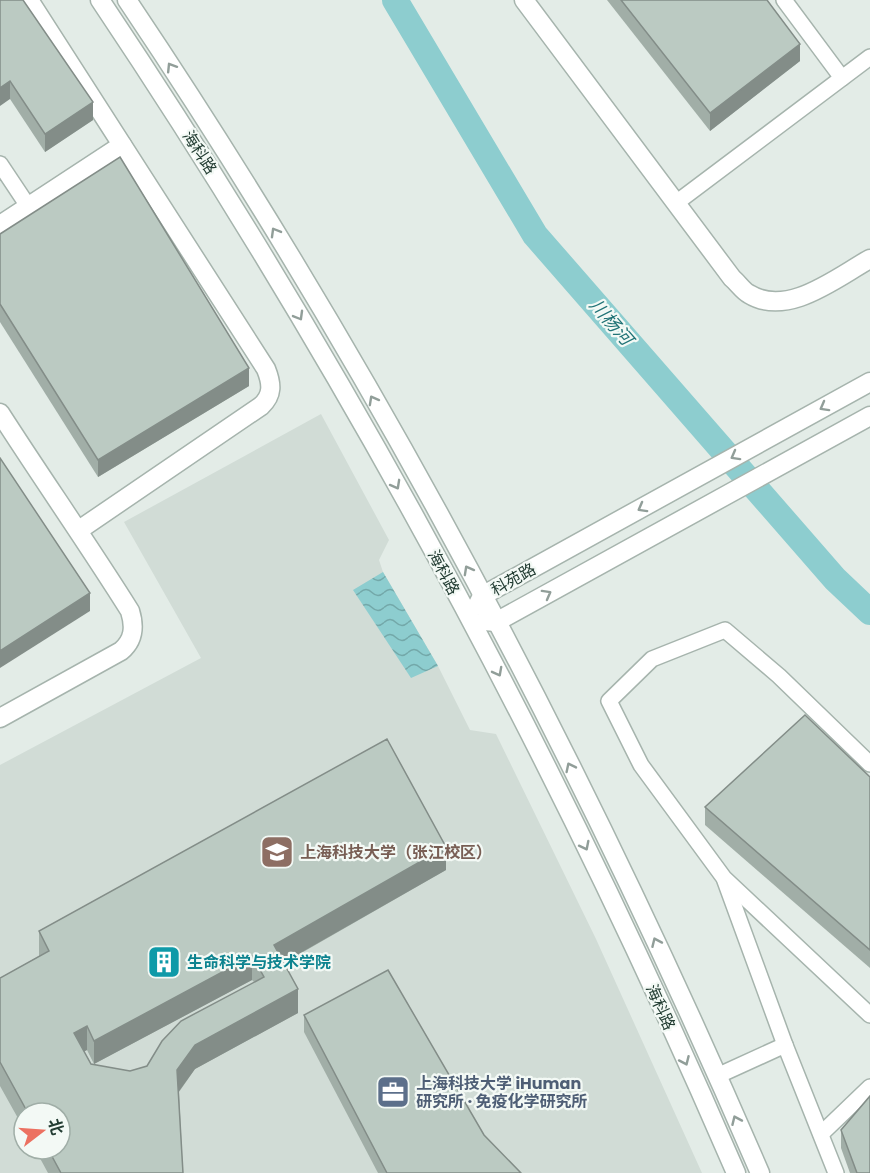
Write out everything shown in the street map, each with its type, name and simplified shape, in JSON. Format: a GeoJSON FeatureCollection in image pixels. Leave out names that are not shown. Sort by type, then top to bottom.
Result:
{"type":"FeatureCollection","features":[{"type":"Feature","properties":{"kind":"street"},"geometry":{"type":"LineString","coordinates":[[29,0],[266,369],[271,391],[261,406],[80,530]]}},
{"type":"Feature","properties":{"kind":"street","name":"海科路"},"geometry":{"type":"LineString","coordinates":[[100,0],[241,217],[342,389],[470,620],[621,918],[736,1173]]}},
{"type":"Feature","properties":{"kind":"street","name":"海科路"},"geometry":{"type":"LineString","coordinates":[[127,0],[260,205],[361,378],[482,596],[641,908],[760,1173]]}},
{"type":"Feature","properties":{"kind":"street"},"geometry":{"type":"LineString","coordinates":[[524,0],[732,278],[749,294],[767,301],[783,302],[802,296],[870,259]]}},
{"type":"Feature","properties":{"kind":"street"},"geometry":{"type":"LineString","coordinates":[[0,225],[122,145]]}},
{"type":"Feature","properties":{"kind":"street","name":"科苑路"},"geometry":{"type":"LineString","coordinates":[[870,382],[482,596],[470,620],[496,622],[870,416]]}},
{"type":"Feature","properties":{"kind":"street"},"geometry":{"type":"LineString","coordinates":[[0,413],[62,510],[80,530],[130,611],[134,623],[133,634],[128,645],[121,651],[0,718]]}},
{"type":"Feature","properties":{"kind":"lane"},"geometry":{"type":"LineString","coordinates":[[784,0],[842,78]]}},
{"type":"Feature","properties":{"kind":"lane"},"geometry":{"type":"LineString","coordinates":[[676,203],[870,57]]}},
{"type":"Feature","properties":{"kind":"lane"},"geometry":{"type":"LineString","coordinates":[[0,164],[28,207]]}},
{"type":"Feature","properties":{"kind":"lane"},"geometry":{"type":"LineString","coordinates":[[870,764],[779,676],[725,630],[652,659],[609,701],[641,765],[724,878],[870,1015]]}},
{"type":"Feature","properties":{"kind":"lane"},"geometry":{"type":"LineString","coordinates":[[724,878],[785,1045],[836,1173]]}},
{"type":"Feature","properties":{"kind":"lane"},"geometry":{"type":"LineString","coordinates":[[717,1076],[785,1045]]}},
{"type":"Feature","properties":{"kind":"lane"},"geometry":{"type":"LineString","coordinates":[[821,1134],[870,1087]]}},
{"type":"Feature","properties":{"kind":"shaded area","name":"上海科技大学（张江校区）"},"geometry":{"type":"Polygon","coordinates":[[[321,414],[389,540],[379,560],[383,572],[438,666],[470,730],[496,734],[596,939],[702,1173],[0,1173],[0,765],[201,658],[124,522],[321,414]]]}},
{"type":"Feature","properties":{"kind":"water"},"geometry":{"type":"Polygon","coordinates":[[[383,572],[438,666],[411,678],[353,590],[383,572]]]}},
{"type":"Feature","properties":{"kind":"building"},"geometry":{"type":"Polygon","coordinates":[[[0,0],[23,0],[93,102],[45,134],[10,81],[0,88],[0,0]]]}},
{"type":"Feature","properties":{"kind":"building"},"geometry":{"type":"Polygon","coordinates":[[[621,0],[767,0],[800,44],[710,113],[621,0]]]}},
{"type":"Feature","properties":{"kind":"building"},"geometry":{"type":"Polygon","coordinates":[[[120,157],[249,368],[98,460],[0,304],[0,234],[120,157]]]}},
{"type":"Feature","properties":{"kind":"building"},"geometry":{"type":"Polygon","coordinates":[[[0,458],[90,593],[0,651],[0,458]]]}},
{"type":"Feature","properties":{"kind":"building"},"geometry":{"type":"Polygon","coordinates":[[[805,715],[870,777],[870,950],[705,807],[805,715]]]}},
{"type":"Feature","properties":{"kind":"building","name":"生命科学与技术学院"},"geometry":{"type":"Polygon","coordinates":[[[387,739],[446,847],[274,945],[298,989],[195,1045],[177,1070],[183,1173],[61,1173],[54,1161],[72,1161],[72,1101],[21,1101],[0,1062],[0,978],[49,951],[39,931],[387,739]],[[252,956],[94,1041],[87,1026],[74,1033],[91,1064],[130,1071],[147,1066],[162,1041],[181,1021],[264,977],[252,956]]]}},
{"type":"Feature","properties":{"kind":"building","name":"上海科技大学 iHuman 研究所 · 免疫化学研究所"},"geometry":{"type":"Polygon","coordinates":[[[388,970],[484,1135],[521,1173],[387,1173],[304,1015],[388,970]]]}},
{"type":"Feature","properties":{"kind":"building"},"geometry":{"type":"Polygon","coordinates":[[[870,1096],[870,1173],[857,1173],[841,1130],[870,1096]]]}},
{"type":"Feature","properties":{"kind":"waterway","name":"川杨河"},"geometry":{"type":"LineString","coordinates":[[395,0],[535,235],[835,579],[870,612]]}},
{"type":"Feature","properties":{"kind":"place","name":"上海科技大学（张江校区）"},"geometry":{"type":"Point","coordinates":[277,852]}},
{"type":"Feature","properties":{"kind":"place","name":"生命科学与技术学院"},"geometry":{"type":"Point","coordinates":[164,962]}},
{"type":"Feature","properties":{"kind":"place","name":"上海科技大学 iHuman 研究所 · 免疫化学研究所"},"geometry":{"type":"Point","coordinates":[393,1092]}}]}
